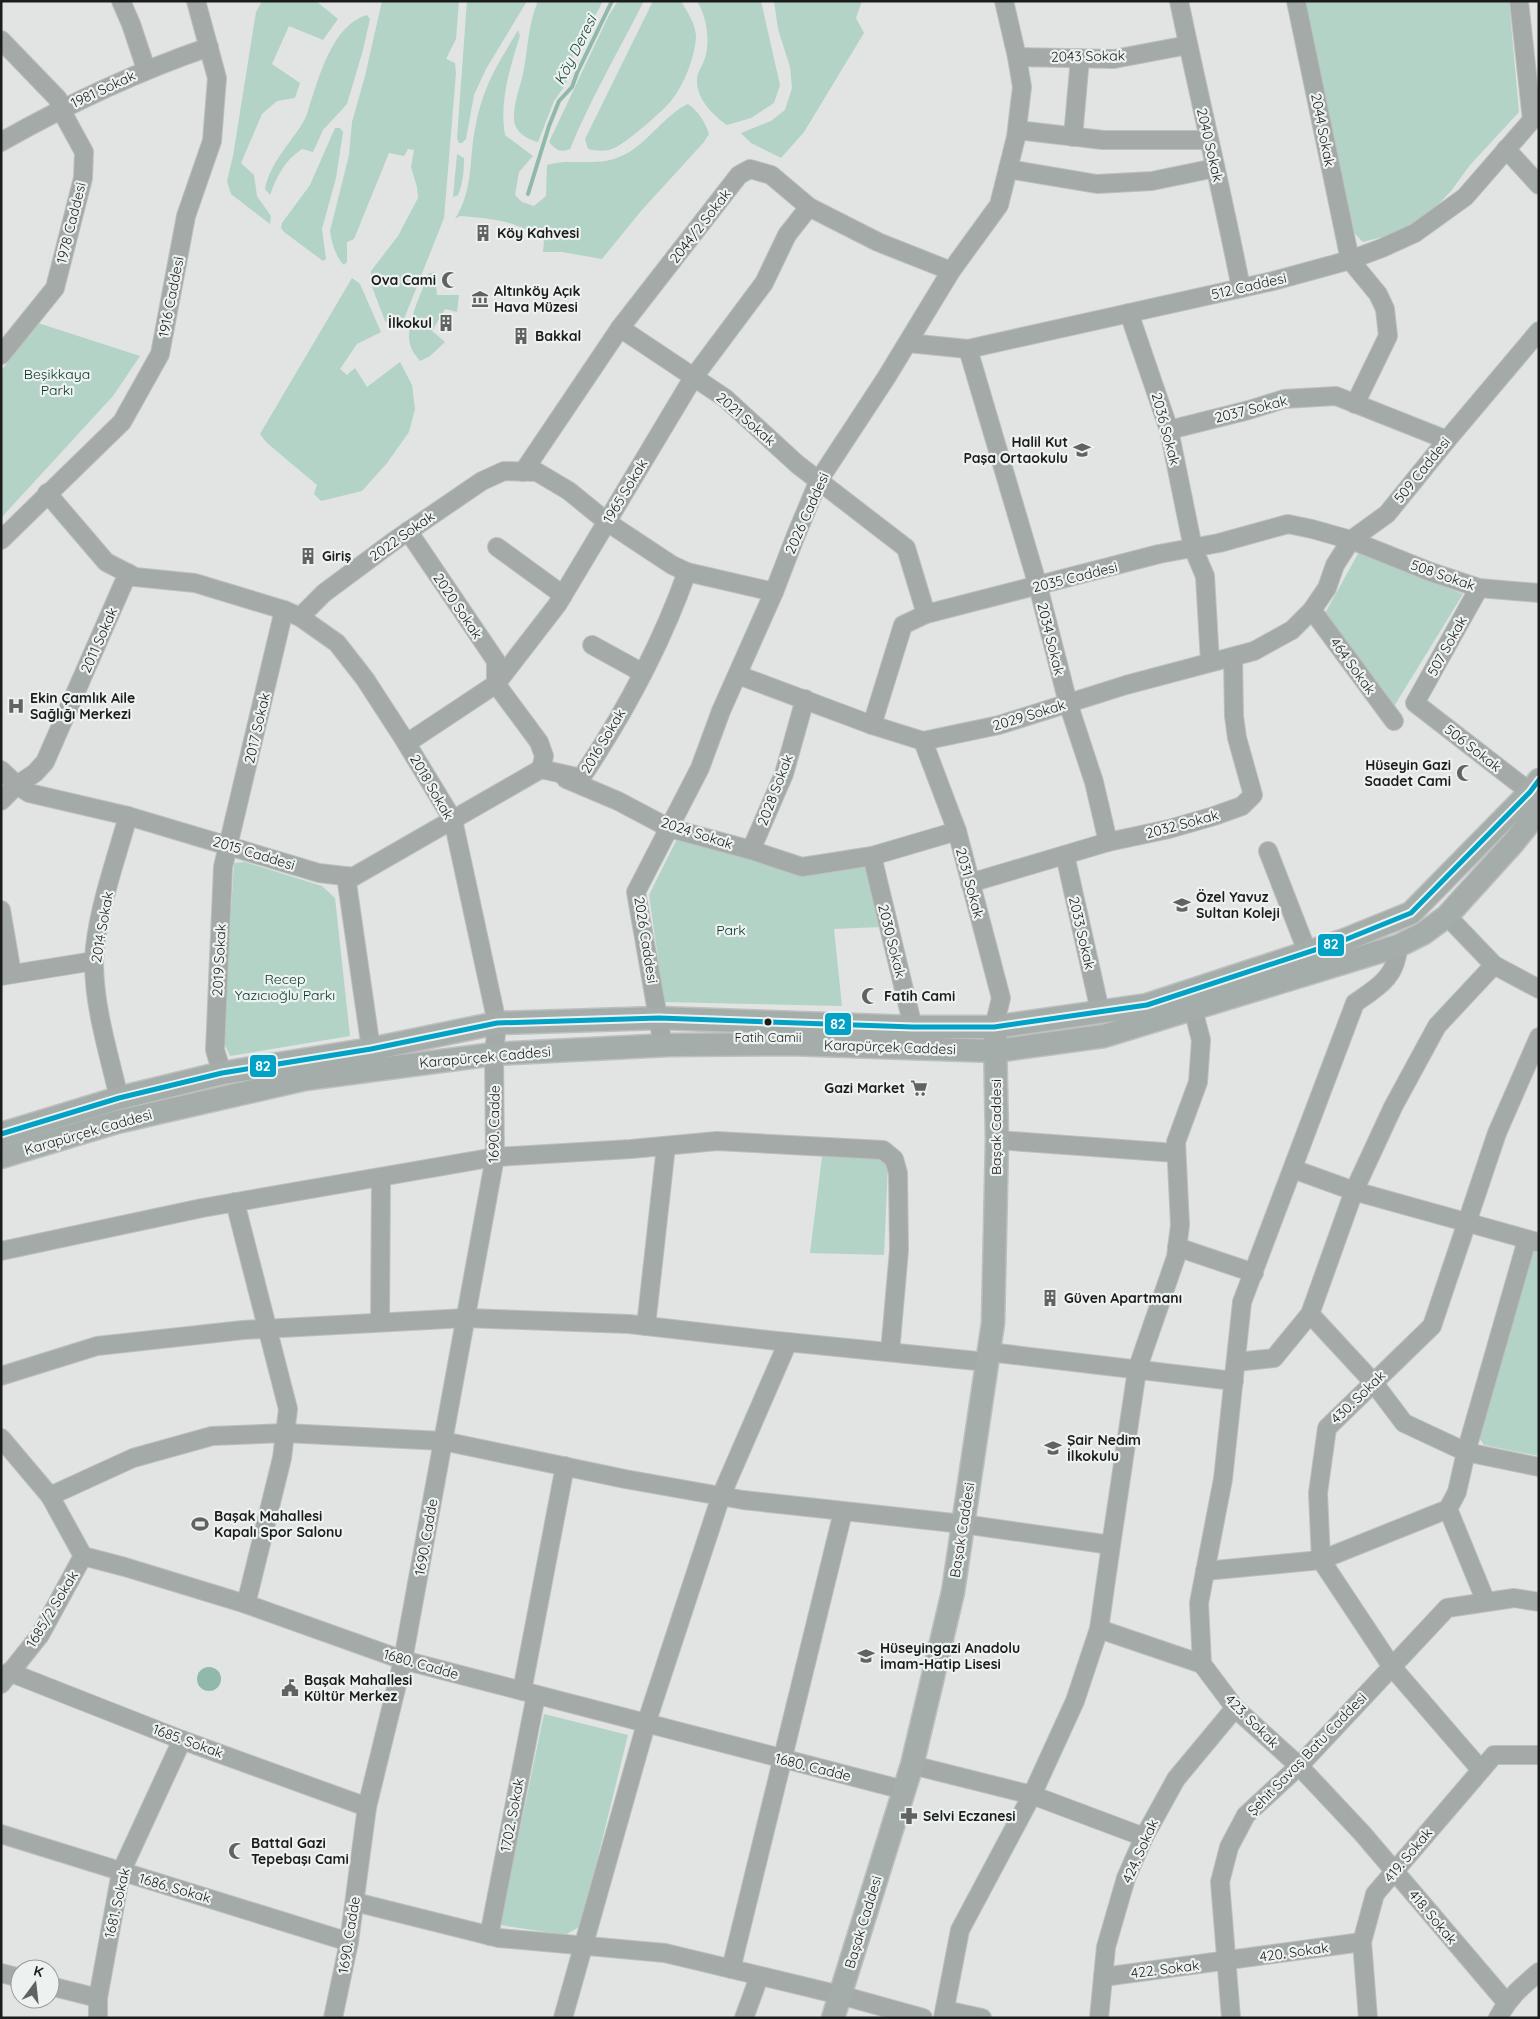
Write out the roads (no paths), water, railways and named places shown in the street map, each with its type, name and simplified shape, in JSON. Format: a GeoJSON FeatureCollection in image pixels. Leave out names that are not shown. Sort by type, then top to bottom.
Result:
{"type":"FeatureCollection","features":[{"type":"Feature","properties":{"kind":"main road","name":"Karapürçek Caddesi"},"geometry":{"type":"LineString","coordinates":[[1,1134],[119,1098],[222,1074],[371,1049],[497,1024],[659,1018],[913,1027],[994,1027],[1147,1005],[1311,962],[1398,946],[1424,933],[1447,916],[1514,842],[1536,794]]}},
{"type":"Feature","properties":{"kind":"main road","name":"Karapürçek Caddesi"},"geometry":{"type":"LineString","coordinates":[[1,1157],[117,1122],[305,1078],[494,1054],[663,1046],[790,1044],[996,1051],[1104,1036],[1194,1009],[1311,962],[1342,941],[1411,913],[1536,794]]}},
{"type":"Feature","properties":{"kind":"main road","name":"Başak Caddesi"},"geometry":{"type":"LineString","coordinates":[[833,2018],[912,1765],[952,1592],[993,1323],[997,1140],[994,1027]]}},
{"type":"Feature","properties":{"kind":"street"},"geometry":{"type":"LineString","coordinates":[[121,1],[146,69]]}},
{"type":"Feature","properties":{"kind":"street","name":"1916 Caddesi"},"geometry":{"type":"LineString","coordinates":[[1,540],[47,493],[122,422],[160,354],[186,216],[212,141],[218,78],[196,1]]}},
{"type":"Feature","properties":{"kind":"street","name":"2026 Caddesi"},"geometry":{"type":"LineString","coordinates":[[663,1046],[636,892],[700,768],[721,711],[774,592],[819,480],[908,343],[951,271],[999,205],[1017,130],[1022,87],[1004,1]]}},
{"type":"Feature","properties":{"kind":"street","name":"2040 Sokak"},"geometry":{"type":"LineString","coordinates":[[1179,1],[1241,288]]}},
{"type":"Feature","properties":{"kind":"street","name":"2044 Sokak"},"geometry":{"type":"LineString","coordinates":[[1296,1],[1350,260]]}},
{"type":"Feature","properties":{"kind":"street"},"geometry":{"type":"LineString","coordinates":[[1519,1],[1535,116]]}},
{"type":"Feature","properties":{"kind":"street","name":"1978 Caddesi"},"geometry":{"type":"LineString","coordinates":[[1,40],[58,99],[60,108],[84,152],[83,178],[54,288],[1,355]]}},
{"type":"Feature","properties":{"kind":"street","name":"2043 Sokak"},"geometry":{"type":"LineString","coordinates":[[1017,56],[1114,58],[1188,45]]}},
{"type":"Feature","properties":{"kind":"street","name":"1981 Sokak"},"geometry":{"type":"LineString","coordinates":[[1,142],[60,108],[146,69],[209,46]]}},
{"type":"Feature","properties":{"kind":"street"},"geometry":{"type":"LineString","coordinates":[[1073,137],[1080,58]]}},
{"type":"Feature","properties":{"kind":"street","name":"512 Caddesi"},"geometry":{"type":"LineString","coordinates":[[908,343],[968,349],[1241,288],[1350,260],[1416,233],[1465,197],[1535,116]]}},
{"type":"Feature","properties":{"kind":"street"},"geometry":{"type":"LineString","coordinates":[[1017,130],[1103,140],[1208,140]]}},
{"type":"Feature","properties":{"kind":"street"},"geometry":{"type":"LineString","coordinates":[[1506,149],[1539,185]]}},
{"type":"Feature","properties":{"kind":"street"},"geometry":{"type":"LineString","coordinates":[[1008,169],[1097,184],[1152,181],[1215,168]]}},
{"type":"Feature","properties":{"kind":"street","name":"2044/2 Sokak"},"geometry":{"type":"LineString","coordinates":[[523,472],[620,328],[740,175],[750,169],[771,175],[809,207],[878,242],[951,271]]}},
{"type":"Feature","properties":{"kind":"street","name":"1965 Sokak"},"geometry":{"type":"LineString","coordinates":[[407,743],[496,684],[551,613],[693,378],[764,282],[787,235],[809,207]]}},
{"type":"Feature","properties":{"kind":"street"},"geometry":{"type":"LineString","coordinates":[[1350,260],[1378,294],[1385,309],[1388,325],[1388,336],[1355,404]]}},
{"type":"Feature","properties":{"kind":"street","name":"2036 Sokak"},"geometry":{"type":"LineString","coordinates":[[1128,313],[1169,430],[1193,548]]}},
{"type":"Feature","properties":{"kind":"street","name":"2021 Sokak"},"geometry":{"type":"LineString","coordinates":[[620,328],[725,398],[797,464],[906,548],[926,614]]}},
{"type":"Feature","properties":{"kind":"street","name":"509 Caddesi"},"geometry":{"type":"LineString","coordinates":[[1312,610],[1327,588],[1335,565],[1351,540],[1388,514],[1447,440],[1539,331]]}},
{"type":"Feature","properties":{"kind":"street","name":"2034 Sokak"},"geometry":{"type":"LineString","coordinates":[[968,349],[1038,586],[1068,703],[1094,782],[1108,842]]}},
{"type":"Feature","properties":{"kind":"street","name":"2037 Sokak"},"geometry":{"type":"LineString","coordinates":[[1169,430],[1284,399],[1336,396],[1447,440]]}},
{"type":"Feature","properties":{"kind":"street","name":"2022 Sokak"},"geometry":{"type":"LineString","coordinates":[[292,613],[324,593],[408,531],[482,481],[504,471],[537,472],[569,491],[607,522],[672,565],[687,572],[774,592]]}},
{"type":"Feature","properties":{"kind":"street"},"geometry":{"type":"LineString","coordinates":[[47,493],[106,562],[135,577],[195,583],[292,613]]}},
{"type":"Feature","properties":{"kind":"street","name":"2035 Caddesi"},"geometry":{"type":"LineString","coordinates":[[872,725],[902,625],[926,614],[1160,554],[1253,535],[1288,524],[1312,528],[1351,540]]}},
{"type":"Feature","properties":{"kind":"street","name":"2020 Sokak"},"geometry":{"type":"LineString","coordinates":[[408,531],[496,662],[496,684]]}},
{"type":"Feature","properties":{"kind":"street","name":"508 Sokak"},"geometry":{"type":"LineString","coordinates":[[1351,540],[1430,572],[1479,588],[1539,593]]}},
{"type":"Feature","properties":{"kind":"street"},"geometry":{"type":"LineString","coordinates":[[497,546],[563,595]]}},
{"type":"Feature","properties":{"kind":"street"},"geometry":{"type":"LineString","coordinates":[[1193,548],[1206,576],[1210,662]]}},
{"type":"Feature","properties":{"kind":"street","name":"2016 Sokak"},"geometry":{"type":"LineString","coordinates":[[541,768],[581,778],[643,673],[674,607],[687,572]]}},
{"type":"Feature","properties":{"kind":"street","name":"2011 Sokak"},"geometry":{"type":"LineString","coordinates":[[1,801],[17,785],[35,773],[45,762],[128,573]]}},
{"type":"Feature","properties":{"kind":"street","name":"507 Sokak"},"geometry":{"type":"LineString","coordinates":[[1415,704],[1479,588]]}},
{"type":"Feature","properties":{"kind":"street","name":"2029 Sokak"},"geometry":{"type":"LineString","coordinates":[[738,675],[872,725],[923,741],[998,725],[1126,685],[1254,651],[1292,630],[1312,610]]}},
{"type":"Feature","properties":{"kind":"street","name":"464 Sokak"},"geometry":{"type":"LineString","coordinates":[[1312,610],[1394,722]]}},
{"type":"Feature","properties":{"kind":"street","name":"2018 Sokak"},"geometry":{"type":"LineString","coordinates":[[292,613],[337,644],[365,680],[407,743],[453,820],[497,1024],[494,1054]]}},
{"type":"Feature","properties":{"kind":"street","name":"2017 Sokak"},"geometry":{"type":"LineString","coordinates":[[229,845],[292,613]]}},
{"type":"Feature","properties":{"kind":"street"},"geometry":{"type":"LineString","coordinates":[[592,645],[643,673]]}},
{"type":"Feature","properties":{"kind":"street","name":"2032 Sokak"},"geometry":{"type":"LineString","coordinates":[[970,883],[1108,842],[1169,829],[1242,806],[1253,794],[1237,738],[1233,657]]}},
{"type":"Feature","properties":{"kind":"street"},"geometry":{"type":"LineString","coordinates":[[371,1049],[346,876],[353,878],[541,768],[544,756],[539,742],[496,684]]}},
{"type":"Feature","properties":{"kind":"street","name":"2028 Sokak"},"geometry":{"type":"LineString","coordinates":[[750,850],[784,774],[805,699]]}},
{"type":"Feature","properties":{"kind":"street","name":"506 Sokak"},"geometry":{"type":"LineString","coordinates":[[1415,704],[1536,794]]}},
{"type":"Feature","properties":{"kind":"street","name":"2031 Sokak"},"geometry":{"type":"LineString","coordinates":[[923,741],[957,831],[1001,998],[994,1027]]}},
{"type":"Feature","properties":{"kind":"street","name":"2024 Sokak"},"geometry":{"type":"LineString","coordinates":[[541,768],[618,801],[669,828],[750,850],[802,867],[872,856],[957,831]]}},
{"type":"Feature","properties":{"kind":"street","name":"2015 Caddesi"},"geometry":{"type":"LineString","coordinates":[[1,770],[17,785],[29,792],[128,816],[320,873],[346,876]]}},
{"type":"Feature","properties":{"kind":"street","name":"2014 Sokak"},"geometry":{"type":"LineString","coordinates":[[119,1098],[97,1000],[94,961],[101,912],[128,816]]}},
{"type":"Feature","properties":{"kind":"street","name":"2019 Sokak"},"geometry":{"type":"LineString","coordinates":[[222,1074],[215,1050],[223,867],[229,845]]}},
{"type":"Feature","properties":{"kind":"street"},"geometry":{"type":"LineString","coordinates":[[1268,851],[1311,962]]}},
{"type":"Feature","properties":{"kind":"street","name":"2033 Sokak"},"geometry":{"type":"LineString","coordinates":[[1065,855],[1100,1011]]}},
{"type":"Feature","properties":{"kind":"street","name":"2030 Sokak"},"geometry":{"type":"LineString","coordinates":[[872,856],[913,1027]]}},
{"type":"Feature","properties":{"kind":"street"},"geometry":{"type":"LineString","coordinates":[[1,910],[6,975],[94,961]]}},
{"type":"Feature","properties":{"kind":"street"},"geometry":{"type":"LineString","coordinates":[[1447,916],[1494,965],[1539,989]]}},
{"type":"Feature","properties":{"kind":"street"},"geometry":{"type":"LineString","coordinates":[[1099,1629],[1202,1664],[1199,1603],[1223,1479],[1242,1302],[1356,1004],[1385,982],[1397,961],[1398,946]]}},
{"type":"Feature","properties":{"kind":"street"},"geometry":{"type":"LineString","coordinates":[[1236,1362],[1274,1358],[1310,1314],[1354,1191],[1393,1107],[1437,1026],[1494,965]]}},
{"type":"Feature","properties":{"kind":"street"},"geometry":{"type":"LineString","coordinates":[[982,2018],[944,2014],[960,1930],[1032,1795],[1075,1701],[1099,1629],[1136,1370],[1176,1257],[1180,1225],[1176,1142],[1198,1082],[1201,1040],[1194,1009]]}},
{"type":"Feature","properties":{"kind":"street","name":"430. Sokak"},"geometry":{"type":"LineString","coordinates":[[1321,1560],[1318,1493],[1326,1428],[1432,1326],[1497,1133],[1539,1037]]}},
{"type":"Feature","properties":{"kind":"street","name":"1690. Cadde"},"geometry":{"type":"LineString","coordinates":[[333,2018],[349,1942],[367,1807],[403,1660],[495,1157],[494,1054]]}},
{"type":"Feature","properties":{"kind":"street"},"geometry":{"type":"LineString","coordinates":[[997,1140],[1176,1153]]}},
{"type":"Feature","properties":{"kind":"street"},"geometry":{"type":"LineString","coordinates":[[1,1251],[236,1202],[495,1157],[717,1141],[883,1150],[894,1159],[898,1173],[899,1250],[890,1352]]}},
{"type":"Feature","properties":{"kind":"street"},"geometry":{"type":"LineString","coordinates":[[646,1326],[666,1146]]}},
{"type":"Feature","properties":{"kind":"street"},"geometry":{"type":"LineString","coordinates":[[1205,1571],[1321,1560],[1448,1509],[1457,1492],[1466,1452],[1533,1241],[1354,1191],[1293,1169]]}},
{"type":"Feature","properties":{"kind":"street"},"geometry":{"type":"LineString","coordinates":[[380,1322],[381,1178]]}},
{"type":"Feature","properties":{"kind":"street"},"geometry":{"type":"LineString","coordinates":[[236,1202],[288,1409],[282,1458],[246,1604]]}},
{"type":"Feature","properties":{"kind":"street"},"geometry":{"type":"LineString","coordinates":[[1177,1247],[1254,1273]]}},
{"type":"Feature","properties":{"kind":"street"},"geometry":{"type":"LineString","coordinates":[[1310,1314],[1373,1382],[1404,1423],[1466,1452],[1539,1467]]}},
{"type":"Feature","properties":{"kind":"street"},"geometry":{"type":"LineString","coordinates":[[1,1376],[97,1346],[268,1329],[466,1318],[646,1326],[890,1352],[988,1357],[1234,1381]]}},
{"type":"Feature","properties":{"kind":"street"},"geometry":{"type":"LineString","coordinates":[[562,2018],[646,1724],[722,1496],[788,1342]]}},
{"type":"Feature","properties":{"kind":"street"},"geometry":{"type":"LineString","coordinates":[[50,1496],[133,1458],[212,1436],[285,1433],[443,1441],[722,1496],[843,1512],[963,1524],[1110,1545]]}},
{"type":"Feature","properties":{"kind":"street"},"geometry":{"type":"LineString","coordinates":[[2,1440],[50,1496],[83,1556]]}},
{"type":"Feature","properties":{"kind":"street","name":"1702. Sokak"},"geometry":{"type":"LineString","coordinates":[[489,1936],[565,1466]]}},
{"type":"Feature","properties":{"kind":"street"},"geometry":{"type":"LineString","coordinates":[[1448,1509],[1486,1602]]}},
{"type":"Feature","properties":{"kind":"street"},"geometry":{"type":"LineString","coordinates":[[731,1969],[781,1758],[843,1512]]}},
{"type":"Feature","properties":{"kind":"street","name":"1680. Cadde"},"geometry":{"type":"LineString","coordinates":[[83,1556],[246,1604],[403,1660],[904,1790]]}},
{"type":"Feature","properties":{"kind":"street","name":"1685/2 Sokak"},"geometry":{"type":"LineString","coordinates":[[5,1678],[40,1635],[83,1556]]}},
{"type":"Feature","properties":{"kind":"street"},"geometry":{"type":"LineString","coordinates":[[1321,1560],[1392,1667],[1481,1770]]}},
{"type":"Feature","properties":{"kind":"street","name":"Şehit Savaş Batu Caddesi"},"geometry":{"type":"LineString","coordinates":[[1231,2018],[1220,1882],[1229,1847],[1246,1816],[1299,1766],[1447,1608],[1514,1598],[1539,1602]]}},
{"type":"Feature","properties":{"kind":"street","name":"423. Sokak"},"geometry":{"type":"LineString","coordinates":[[1202,1664],[1235,1708],[1299,1766]]}},
{"type":"Feature","properties":{"kind":"street","name":"1685. Sokak"},"geometry":{"type":"LineString","coordinates":[[5,1678],[367,1807]]}},
{"type":"Feature","properties":{"kind":"street","name":"424. Sokak"},"geometry":{"type":"LineString","coordinates":[[1099,2018],[1109,1939],[1126,1878],[1144,1837],[1176,1779],[1235,1708]]}},
{"type":"Feature","properties":{"kind":"street","name":"1681. Sokak"},"geometry":{"type":"LineString","coordinates":[[98,2018],[98,1998],[121,1872],[182,1740]]}},
{"type":"Feature","properties":{"kind":"street","name":"419. Sokak"},"geometry":{"type":"LineString","coordinates":[[1368,2018],[1362,1942],[1375,1894],[1494,1754],[1539,1755]]}},
{"type":"Feature","properties":{"kind":"street"},"geometry":{"type":"LineString","coordinates":[[912,1765],[1032,1795],[1144,1837]]}},
{"type":"Feature","properties":{"kind":"street","name":"418. Sokak"},"geometry":{"type":"LineString","coordinates":[[1299,1766],[1394,1870],[1502,2010]]}},
{"type":"Feature","properties":{"kind":"street","name":"1686. Sokak"},"geometry":{"type":"LineString","coordinates":[[1,1834],[121,1872],[219,1900],[349,1942]]}},
{"type":"Feature","properties":{"kind":"street"},"geometry":{"type":"LineString","coordinates":[[355,1902],[499,1938],[665,1953],[840,1995],[923,2018]]}},
{"type":"Feature","properties":{"kind":"street","name":"420. Sokak"},"geometry":{"type":"LineString","coordinates":[[1227,1961],[1362,1942]]}},
{"type":"Feature","properties":{"kind":"street","name":"422. Sokak"},"geometry":{"type":"LineString","coordinates":[[1103,1977],[1227,1961]]}},
{"type":"Feature","properties":{"kind":"street"},"geometry":{"type":"LineString","coordinates":[[1502,2010],[1539,1972]]}},
{"type":"Feature","properties":{"kind":"street"},"geometry":{"type":"LineString","coordinates":[[744,2018],[759,1976]]}},
{"type":"Feature","properties":{"kind":"street"},"geometry":{"type":"LineString","coordinates":[[60,1988],[98,1998]]}},
{"type":"Feature","properties":{"kind":"waterway","name":"Köy Deresi"},"geometry":{"type":"LineString","coordinates":[[528,194],[549,126],[559,101],[572,87],[612,1]]}},
{"type":"Feature","properties":{"kind":"place","name":"Köy Kahvesi"},"geometry":{"type":"Point","coordinates":[483,233]}},
{"type":"Feature","properties":{"kind":"place","name":"Ova Cami"},"geometry":{"type":"Point","coordinates":[450,280]}},
{"type":"Feature","properties":{"kind":"place","name":"Altınköy Açık Hava Müzesi"},"geometry":{"type":"Point","coordinates":[480,299]}},
{"type":"Feature","properties":{"kind":"place","name":"İlkokul"},"geometry":{"type":"Point","coordinates":[446,323]}},
{"type":"Feature","properties":{"kind":"place","name":"Bakkal"},"geometry":{"type":"Point","coordinates":[521,336]}},
{"type":"Feature","properties":{"kind":"place","name":"Halil Kut Paşa Ortaokulu"},"geometry":{"type":"Point","coordinates":[1082,450]}},
{"type":"Feature","properties":{"kind":"place","name":"Giriş"},"geometry":{"type":"Point","coordinates":[308,556]}},
{"type":"Feature","properties":{"kind":"place","name":"Ekin Çamlık Aile Sağlığı Merkezi"},"geometry":{"type":"Point","coordinates":[16,706]}},
{"type":"Feature","properties":{"kind":"place","name":"Hüseyin Gazi Saadet Cami"},"geometry":{"type":"Point","coordinates":[1465,773]}},
{"type":"Feature","properties":{"kind":"place","name":"Özel Yavuz Sultan Koleji"},"geometry":{"type":"Point","coordinates":[1182,905]}},
{"type":"Feature","properties":{"kind":"place","name":"Fatih Cami"},"geometry":{"type":"Point","coordinates":[870,996]}},
{"type":"Feature","properties":{"kind":"place","name":"Fatih Camii"},"geometry":{"type":"Point","coordinates":[768,1022]}},
{"type":"Feature","properties":{"kind":"place","name":"Gazi Market"},"geometry":{"type":"Point","coordinates":[919,1088]}},
{"type":"Feature","properties":{"kind":"place","name":"Güven Apartmanı"},"geometry":{"type":"Point","coordinates":[1050,1298]}},
{"type":"Feature","properties":{"kind":"place","name":"Şair Nedim İlkokulu"},"geometry":{"type":"Point","coordinates":[1053,1448]}},
{"type":"Feature","properties":{"kind":"place","name":"Başak Mahallesi Kapalı Spor Salonu"},"geometry":{"type":"Point","coordinates":[200,1524]}},
{"type":"Feature","properties":{"kind":"place","name":"Hüseyingazi Anadolu İmam-Hatip Lisesi"},"geometry":{"type":"Point","coordinates":[866,1656]}},
{"type":"Feature","properties":{"kind":"place","name":"Başak Mahallesi Kültür Merkez"},"geometry":{"type":"Point","coordinates":[290,1688]}},
{"type":"Feature","properties":{"kind":"place","name":"Selvi Eczanesi"},"geometry":{"type":"Point","coordinates":[909,1816]}},
{"type":"Feature","properties":{"kind":"place","name":"Battal Gazi Tepebaşı Cami"},"geometry":{"type":"Point","coordinates":[237,1851]}},
{"type":"Feature","properties":{"kind":"park label","name":"Beşikkaya Parkı"},"geometry":{"type":"Point","coordinates":[57,382]}},
{"type":"Feature","properties":{"kind":"park label","name":"Park"},"geometry":{"type":"Point","coordinates":[731,930]}},
{"type":"Feature","properties":{"kind":"park label","name":"Recep Yazıcıoğlu Parkı"},"geometry":{"type":"Point","coordinates":[285,988]}}]}
